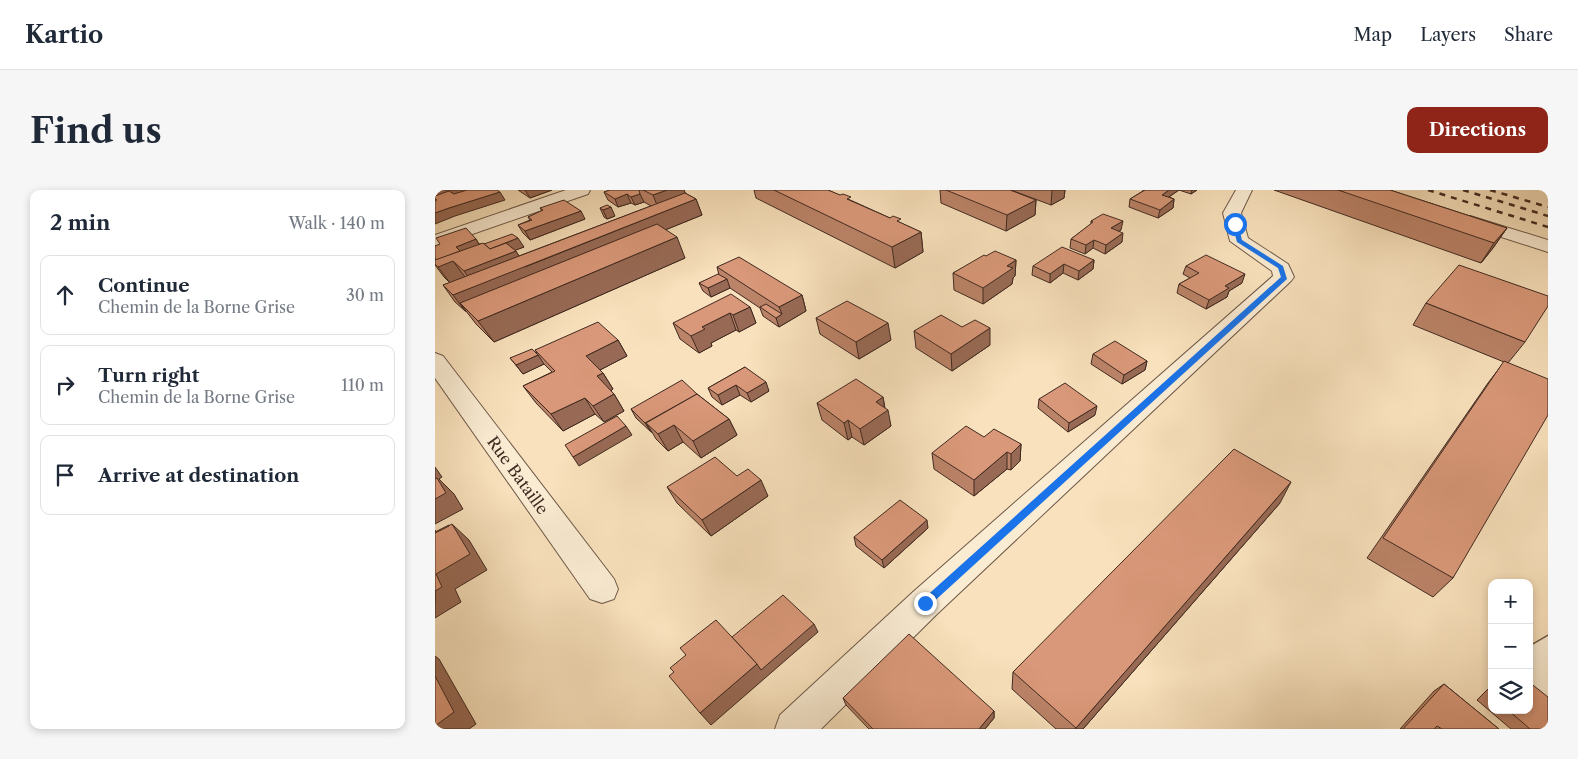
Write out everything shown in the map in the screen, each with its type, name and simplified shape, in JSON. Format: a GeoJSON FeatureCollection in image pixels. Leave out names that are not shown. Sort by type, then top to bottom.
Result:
{"type":"FeatureCollection","features":[{"type":"Feature","properties":{"kind":"street"},"geometry":{"type":"LineString","coordinates":[[435,241],[581,190]]}},
{"type":"Feature","properties":{"kind":"street"},"geometry":{"type":"LineString","coordinates":[[794,729],[932,596],[1285,277],[1281,268],[1239,241],[1232,212],[1244,190]]}},
{"type":"Feature","properties":{"kind":"street"},"geometry":{"type":"LineString","coordinates":[[1455,216],[1548,246]]}},
{"type":"Feature","properties":{"kind":"street","name":"Rue Bataille"},"geometry":{"type":"LineString","coordinates":[[435,360],[602,589]]}},
{"type":"Feature","properties":{"kind":"lane"},"geometry":{"type":"LineString","coordinates":[[1533,663],[1548,650]]}},
{"type":"Feature","properties":{"kind":"lane"},"geometry":{"type":"LineString","coordinates":[[1533,674],[1548,687]]}},
{"type":"Feature","properties":{"kind":"building"},"geometry":{"type":"Polygon","coordinates":[[[467,190],[497,190],[500,192],[435,213],[435,201],[437,200],[435,196],[449,191],[454,194],[467,190]]]}},
{"type":"Feature","properties":{"kind":"building"},"geometry":{"type":"Polygon","coordinates":[[[610,190],[639,190],[640,194],[631,197],[627,194],[615,199],[604,192],[610,190]]]}},
{"type":"Feature","properties":{"kind":"building"},"geometry":{"type":"Polygon","coordinates":[[[643,190],[667,190],[653,195],[643,190]]]}},
{"type":"Feature","properties":{"kind":"building"},"geometry":{"type":"Polygon","coordinates":[[[774,190],[828,190],[840,195],[843,194],[851,197],[847,199],[890,218],[893,216],[901,219],[897,221],[921,232],[892,247],[774,190]]]}},
{"type":"Feature","properties":{"kind":"building"},"geometry":{"type":"Polygon","coordinates":[[[946,190],[1010,190],[1036,200],[1007,215],[946,190]]]}},
{"type":"Feature","properties":{"kind":"building"},"geometry":{"type":"Polygon","coordinates":[[[1145,190],[1169,190],[1162,195],[1174,199],[1160,210],[1130,199],[1145,190]]]}},
{"type":"Feature","properties":{"kind":"building"},"geometry":{"type":"Polygon","coordinates":[[[1338,190],[1390,190],[1507,228],[1494,243],[1338,190]]]}},
{"type":"Feature","properties":{"kind":"building"},"geometry":{"type":"Polygon","coordinates":[[[685,193],[696,199],[453,295],[443,285],[685,193]]]}},
{"type":"Feature","properties":{"kind":"building"},"geometry":{"type":"Polygon","coordinates":[[[564,200],[581,211],[525,231],[518,225],[532,220],[528,217],[543,210],[540,208],[564,200]]]}},
{"type":"Feature","properties":{"kind":"building"},"geometry":{"type":"Polygon","coordinates":[[[607,205],[611,207],[603,210],[600,208],[607,205]]]}},
{"type":"Feature","properties":{"kind":"building"},"geometry":{"type":"Polygon","coordinates":[[[1103,214],[1123,221],[1111,228],[1123,233],[1106,245],[1094,240],[1086,245],[1071,239],[1093,222],[1091,221],[1103,214]]]}},
{"type":"Feature","properties":{"kind":"building"},"geometry":{"type":"Polygon","coordinates":[[[657,224],[677,237],[478,321],[460,303],[657,224]]]}},
{"type":"Feature","properties":{"kind":"building"},"geometry":{"type":"Polygon","coordinates":[[[466,228],[476,239],[456,247],[460,251],[437,260],[435,258],[435,246],[440,244],[436,238],[466,228]]]}},
{"type":"Feature","properties":{"kind":"building"},"geometry":{"type":"Polygon","coordinates":[[[512,234],[518,238],[490,249],[484,244],[512,234]]]}},
{"type":"Feature","properties":{"kind":"building"},"geometry":{"type":"Polygon","coordinates":[[[483,243],[490,249],[506,243],[516,251],[464,271],[453,261],[438,267],[435,264],[435,260],[483,243]]]}},
{"type":"Feature","properties":{"kind":"building"},"geometry":{"type":"Polygon","coordinates":[[[1062,247],[1094,260],[1079,271],[1064,264],[1050,274],[1033,266],[1062,247]]]}},
{"type":"Feature","properties":{"kind":"building"},"geometry":{"type":"Polygon","coordinates":[[[995,251],[1016,260],[1007,266],[1013,268],[983,288],[953,273],[984,255],[986,256],[995,251]]]}},
{"type":"Feature","properties":{"kind":"building"},"geometry":{"type":"Polygon","coordinates":[[[1206,255],[1245,274],[1225,286],[1229,288],[1209,300],[1179,284],[1199,273],[1186,266],[1206,255]]]}},
{"type":"Feature","properties":{"kind":"building"},"geometry":{"type":"Polygon","coordinates":[[[739,257],[802,295],[779,307],[717,267],[739,257]]]}},
{"type":"Feature","properties":{"kind":"building"},"geometry":{"type":"Polygon","coordinates":[[[1459,265],[1548,296],[1548,306],[1525,342],[1426,303],[1459,265]]]}},
{"type":"Feature","properties":{"kind":"building"},"geometry":{"type":"Polygon","coordinates":[[[718,274],[727,279],[708,288],[699,283],[718,274]]]}},
{"type":"Feature","properties":{"kind":"building"},"geometry":{"type":"Polygon","coordinates":[[[731,294],[750,307],[733,315],[730,313],[702,327],[705,329],[691,336],[673,323],[731,294]]]}},
{"type":"Feature","properties":{"kind":"building"},"geometry":{"type":"Polygon","coordinates":[[[847,301],[888,323],[856,342],[816,318],[847,301]]]}},
{"type":"Feature","properties":{"kind":"building"},"geometry":{"type":"Polygon","coordinates":[[[766,304],[782,314],[776,318],[760,307],[766,304]]]}},
{"type":"Feature","properties":{"kind":"building"},"geometry":{"type":"Polygon","coordinates":[[[941,315],[962,327],[975,320],[990,328],[951,354],[914,331],[941,315]]]}},
{"type":"Feature","properties":{"kind":"building"},"geometry":{"type":"Polygon","coordinates":[[[598,322],[618,340],[586,356],[603,373],[597,376],[614,394],[593,406],[585,398],[551,414],[523,386],[555,371],[535,350],[598,322]]]}},
{"type":"Feature","properties":{"kind":"building"},"geometry":{"type":"Polygon","coordinates":[[[1115,341],[1147,361],[1124,375],[1093,354],[1115,341]]]}},
{"type":"Feature","properties":{"kind":"building"},"geometry":{"type":"Polygon","coordinates":[[[532,349],[538,355],[516,365],[510,358],[532,349]]]}},
{"type":"Feature","properties":{"kind":"building"},"geometry":{"type":"Polygon","coordinates":[[[1504,361],[1548,379],[1548,415],[1453,578],[1383,538],[1504,361]]]}},
{"type":"Feature","properties":{"kind":"building"},"geometry":{"type":"Polygon","coordinates":[[[745,367],[766,382],[747,393],[736,385],[718,395],[708,388],[745,367]]]}},
{"type":"Feature","properties":{"kind":"building"},"geometry":{"type":"Polygon","coordinates":[[[856,379],[883,397],[876,402],[888,410],[860,429],[848,420],[844,423],[817,403],[856,379]]]}},
{"type":"Feature","properties":{"kind":"building"},"geometry":{"type":"Polygon","coordinates":[[[682,380],[697,394],[645,423],[631,409],[682,380]]]}},
{"type":"Feature","properties":{"kind":"building"},"geometry":{"type":"Polygon","coordinates":[[[1065,383],[1097,406],[1069,423],[1039,399],[1065,383]]]}},
{"type":"Feature","properties":{"kind":"building"},"geometry":{"type":"Polygon","coordinates":[[[697,394],[729,419],[693,441],[674,425],[658,434],[646,423],[697,394]]]}},
{"type":"Feature","properties":{"kind":"building"},"geometry":{"type":"Polygon","coordinates":[[[617,416],[626,426],[573,457],[565,445],[617,416]]]}},
{"type":"Feature","properties":{"kind":"building"},"geometry":{"type":"Polygon","coordinates":[[[966,426],[984,437],[994,429],[1021,444],[1011,454],[1007,452],[974,480],[932,453],[966,426]]]}},
{"type":"Feature","properties":{"kind":"building"},"geometry":{"type":"Polygon","coordinates":[[[1234,449],[1291,482],[1076,728],[1013,672],[1234,449]]]}},
{"type":"Feature","properties":{"kind":"building"},"geometry":{"type":"Polygon","coordinates":[[[715,457],[737,476],[748,469],[761,480],[702,520],[667,487],[715,457]]]}},
{"type":"Feature","properties":{"kind":"building"},"geometry":{"type":"Polygon","coordinates":[[[437,478],[446,493],[435,499],[435,479],[437,478]]]}},
{"type":"Feature","properties":{"kind":"building"},"geometry":{"type":"Polygon","coordinates":[[[900,500],[927,520],[882,560],[854,537],[900,500]]]}},
{"type":"Feature","properties":{"kind":"building"},"geometry":{"type":"Polygon","coordinates":[[[452,524],[470,554],[436,574],[442,587],[435,591],[435,533],[452,524]]]}},
{"type":"Feature","properties":{"kind":"building"},"geometry":{"type":"Polygon","coordinates":[[[783,595],[814,624],[761,670],[732,637],[783,595]]]}},
{"type":"Feature","properties":{"kind":"building"},"geometry":{"type":"Polygon","coordinates":[[[716,620],[757,664],[700,713],[669,676],[674,672],[670,668],[686,655],[680,648],[716,620]]]}},
{"type":"Feature","properties":{"kind":"building"},"geometry":{"type":"Polygon","coordinates":[[[909,634],[994,711],[979,729],[873,729],[843,698],[909,634]]]}},
{"type":"Feature","properties":{"kind":"building"},"geometry":{"type":"Polygon","coordinates":[[[435,676],[454,712],[435,726],[435,676]]]}},
{"type":"Feature","properties":{"kind":"building"},"geometry":{"type":"Polygon","coordinates":[[[1444,684],[1499,729],[1442,729],[1437,726],[1434,729],[1403,729],[1444,684]]]}},
{"type":"Feature","properties":{"kind":"building"},"geometry":{"type":"Polygon","coordinates":[[[1533,685],[1548,697],[1548,729],[1530,729],[1513,714],[1533,714],[1533,685]]]}},
{"type":"Feature","properties":{"kind":"railway"},"geometry":{"type":"LineString","coordinates":[[1428,190],[1548,227]]}},
{"type":"Feature","properties":{"kind":"railway"},"geometry":{"type":"LineString","coordinates":[[1463,190],[1548,216]]}},
{"type":"Feature","properties":{"kind":"railway"},"geometry":{"type":"LineString","coordinates":[[1490,190],[1548,207]]}},
{"type":"Feature","properties":{"kind":"route"},"geometry":{"type":"LineString","coordinates":[[925,603],[1285,277],[1281,268],[1239,241],[1235,224]]}}]}
